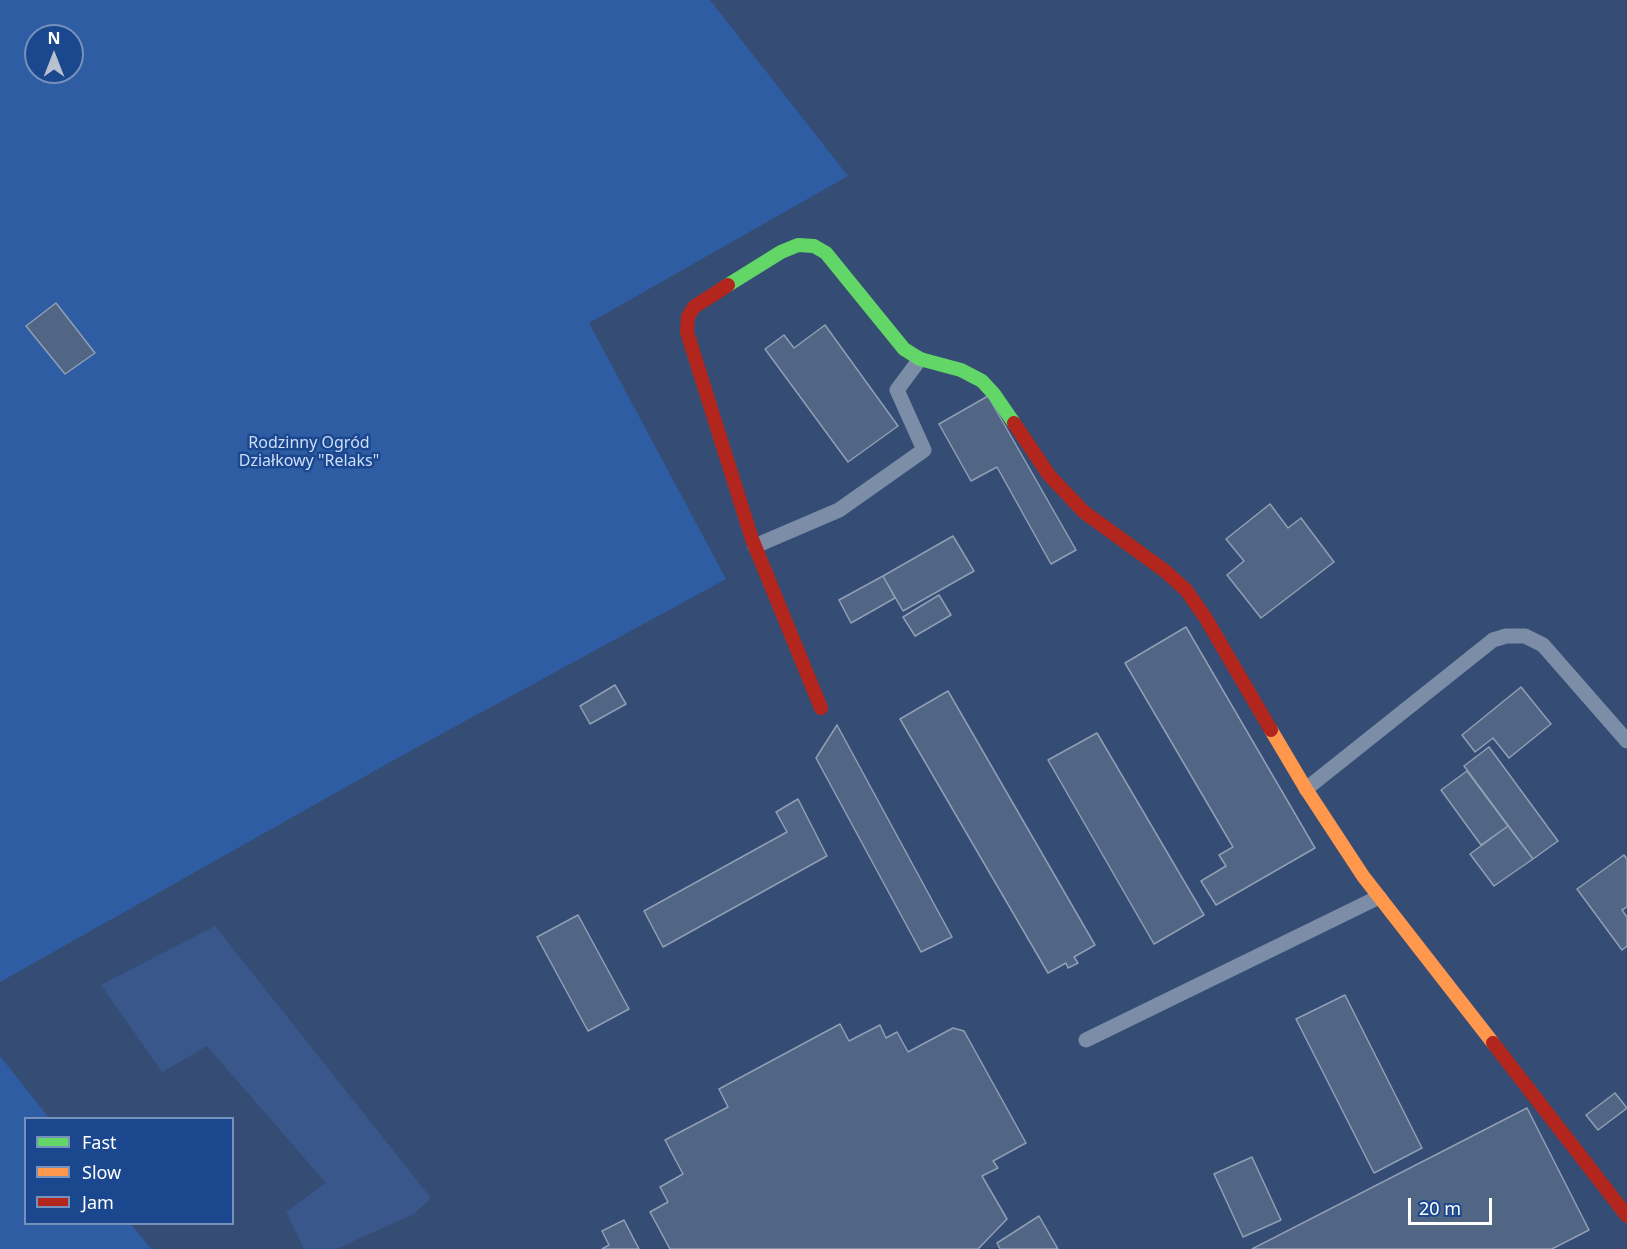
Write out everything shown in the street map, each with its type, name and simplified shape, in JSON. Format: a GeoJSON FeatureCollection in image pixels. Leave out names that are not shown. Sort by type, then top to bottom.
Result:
{"type":"FeatureCollection","features":[{"type":"Feature","properties":{"kind":"street"},"geometry":{"type":"LineString","coordinates":[[821,708],[755,546],[687,332],[688,317],[694,307],[781,252],[798,245],[814,246],[826,253],[904,349],[920,358],[961,370],[982,381],[994,394],[1049,475],[1066,494],[1084,512],[1165,571],[1186,590],[1205,617],[1306,789],[1379,897],[1627,1216]]}},
{"type":"Feature","properties":{"kind":"lane"},"geometry":{"type":"LineString","coordinates":[[755,546],[839,510],[924,450],[897,390],[920,358]]}},
{"type":"Feature","properties":{"kind":"lane"},"geometry":{"type":"LineString","coordinates":[[1306,789],[1493,640],[1506,636],[1525,636],[1543,645],[1627,741]]}},
{"type":"Feature","properties":{"kind":"lane"},"geometry":{"type":"LineString","coordinates":[[1086,1040],[1379,897]]}},
{"type":"Feature","properties":{"kind":"green space","name":"Rodzinny Ogród Działkowy \"Relaks\""},"geometry":{"type":"Polygon","coordinates":[[[0,0],[710,0],[848,176],[589,323],[726,579],[401,756],[0,982],[0,0]]]}},
{"type":"Feature","properties":{"kind":"green space"},"geometry":{"type":"Polygon","coordinates":[[[0,1056],[48,1117],[24,1117],[24,1225],[132,1225],[151,1249],[0,1249],[0,1056]]]}},
{"type":"Feature","properties":{"kind":"shaded area"},"geometry":{"type":"Polygon","coordinates":[[[215,926],[431,1198],[414,1214],[336,1249],[304,1249],[286,1212],[326,1183],[207,1046],[162,1072],[101,985],[215,926]]]}},
{"type":"Feature","properties":{"kind":"building"},"geometry":{"type":"Polygon","coordinates":[[[56,303],[95,353],[65,374],[26,326],[56,303]]]}},
{"type":"Feature","properties":{"kind":"building"},"geometry":{"type":"Polygon","coordinates":[[[825,325],[898,426],[848,462],[765,349],[784,335],[794,348],[825,325]]]}},
{"type":"Feature","properties":{"kind":"building"},"geometry":{"type":"Polygon","coordinates":[[[988,396],[1076,550],[1051,564],[997,467],[971,481],[939,424],[988,396]]]}},
{"type":"Feature","properties":{"kind":"building"},"geometry":{"type":"Polygon","coordinates":[[[1270,504],[1288,528],[1301,518],[1334,562],[1261,618],[1227,575],[1244,561],[1226,539],[1270,504]]]}},
{"type":"Feature","properties":{"kind":"building"},"geometry":{"type":"Polygon","coordinates":[[[953,536],[974,571],[903,611],[883,576],[953,536]]]}},
{"type":"Feature","properties":{"kind":"building"},"geometry":{"type":"Polygon","coordinates":[[[883,576],[895,598],[851,623],[839,600],[883,576]]]}},
{"type":"Feature","properties":{"kind":"building"},"geometry":{"type":"Polygon","coordinates":[[[939,595],[951,615],[915,636],[903,617],[939,595]]]}},
{"type":"Feature","properties":{"kind":"building"},"geometry":{"type":"Polygon","coordinates":[[[1186,627],[1315,848],[1216,905],[1201,881],[1226,866],[1219,855],[1233,847],[1125,663],[1186,627]]]}},
{"type":"Feature","properties":{"kind":"building"},"geometry":{"type":"Polygon","coordinates":[[[615,685],[626,704],[590,724],[580,706],[615,685]]]}},
{"type":"Feature","properties":{"kind":"building"},"geometry":{"type":"Polygon","coordinates":[[[1521,687],[1551,724],[1509,758],[1493,738],[1475,752],[1462,735],[1521,687]]]}},
{"type":"Feature","properties":{"kind":"building"},"geometry":{"type":"Polygon","coordinates":[[[948,691],[1095,945],[1074,957],[1078,963],[1068,968],[1066,963],[1048,973],[900,719],[948,691]]]}},
{"type":"Feature","properties":{"kind":"building"},"geometry":{"type":"Polygon","coordinates":[[[837,725],[952,937],[921,952],[816,758],[837,725]]]}},
{"type":"Feature","properties":{"kind":"building"},"geometry":{"type":"Polygon","coordinates":[[[1097,733],[1204,915],[1154,944],[1048,760],[1097,733]]]}},
{"type":"Feature","properties":{"kind":"building"},"geometry":{"type":"Polygon","coordinates":[[[1489,747],[1558,841],[1533,859],[1464,766],[1489,747]]]}},
{"type":"Feature","properties":{"kind":"building"},"geometry":{"type":"Polygon","coordinates":[[[1467,771],[1508,826],[1481,845],[1441,790],[1467,771]]]}},
{"type":"Feature","properties":{"kind":"building"},"geometry":{"type":"Polygon","coordinates":[[[798,799],[827,856],[663,947],[644,911],[787,832],[776,812],[798,799]]]}},
{"type":"Feature","properties":{"kind":"building"},"geometry":{"type":"Polygon","coordinates":[[[1508,826],[1533,859],[1494,886],[1470,854],[1508,826]]]}},
{"type":"Feature","properties":{"kind":"building"},"geometry":{"type":"Polygon","coordinates":[[[1624,855],[1627,859],[1627,907],[1622,910],[1627,917],[1627,946],[1622,950],[1577,889],[1624,855]]]}},
{"type":"Feature","properties":{"kind":"building"},"geometry":{"type":"Polygon","coordinates":[[[578,915],[629,1009],[588,1031],[537,937],[578,915]]]}},
{"type":"Feature","properties":{"kind":"building"},"geometry":{"type":"Polygon","coordinates":[[[1345,995],[1422,1148],[1374,1173],[1296,1019],[1345,995]]]}},
{"type":"Feature","properties":{"kind":"building"},"geometry":{"type":"Polygon","coordinates":[[[840,1024],[849,1041],[880,1025],[886,1038],[897,1032],[908,1052],[953,1028],[964,1031],[1026,1143],[993,1161],[998,1168],[982,1176],[1007,1219],[978,1249],[670,1249],[650,1212],[668,1202],[660,1187],[683,1174],[665,1140],[728,1107],[719,1089],[840,1024]]]}},
{"type":"Feature","properties":{"kind":"building"},"geometry":{"type":"Polygon","coordinates":[[[1615,1093],[1627,1108],[1598,1130],[1586,1115],[1615,1093]]]}},
{"type":"Feature","properties":{"kind":"building"},"geometry":{"type":"Polygon","coordinates":[[[1527,1108],[1589,1230],[1552,1249],[1252,1249],[1527,1108]]]}},
{"type":"Feature","properties":{"kind":"building"},"geometry":{"type":"Polygon","coordinates":[[[1252,1157],[1281,1220],[1243,1237],[1214,1174],[1252,1157]]]}},
{"type":"Feature","properties":{"kind":"building"},"geometry":{"type":"Polygon","coordinates":[[[1039,1216],[1058,1249],[1000,1249],[997,1243],[1039,1216]]]}},
{"type":"Feature","properties":{"kind":"building"},"geometry":{"type":"Polygon","coordinates":[[[624,1220],[639,1249],[602,1249],[609,1245],[602,1231],[624,1220]]]}},
{"type":"Feature","properties":{"kind":"traffic: fast"},"geometry":{"type":"LineString","coordinates":[[728,285],[781,252],[798,245],[814,246],[826,253],[904,349],[920,359],[961,370],[982,381],[1014,423]]}},
{"type":"Feature","properties":{"kind":"traffic: slow"},"geometry":{"type":"LineString","coordinates":[[1271,730],[1306,789],[1363,876],[1493,1043]]}},
{"type":"Feature","properties":{"kind":"traffic: jam"},"geometry":{"type":"LineString","coordinates":[[728,285],[694,307],[688,317],[687,332],[752,539],[821,708]]}},
{"type":"Feature","properties":{"kind":"traffic: jam"},"geometry":{"type":"LineString","coordinates":[[1014,423],[1049,475],[1084,512],[1165,571],[1186,590],[1205,617],[1271,730]]}},
{"type":"Feature","properties":{"kind":"traffic: jam"},"geometry":{"type":"LineString","coordinates":[[1493,1043],[1627,1216]]}}]}
